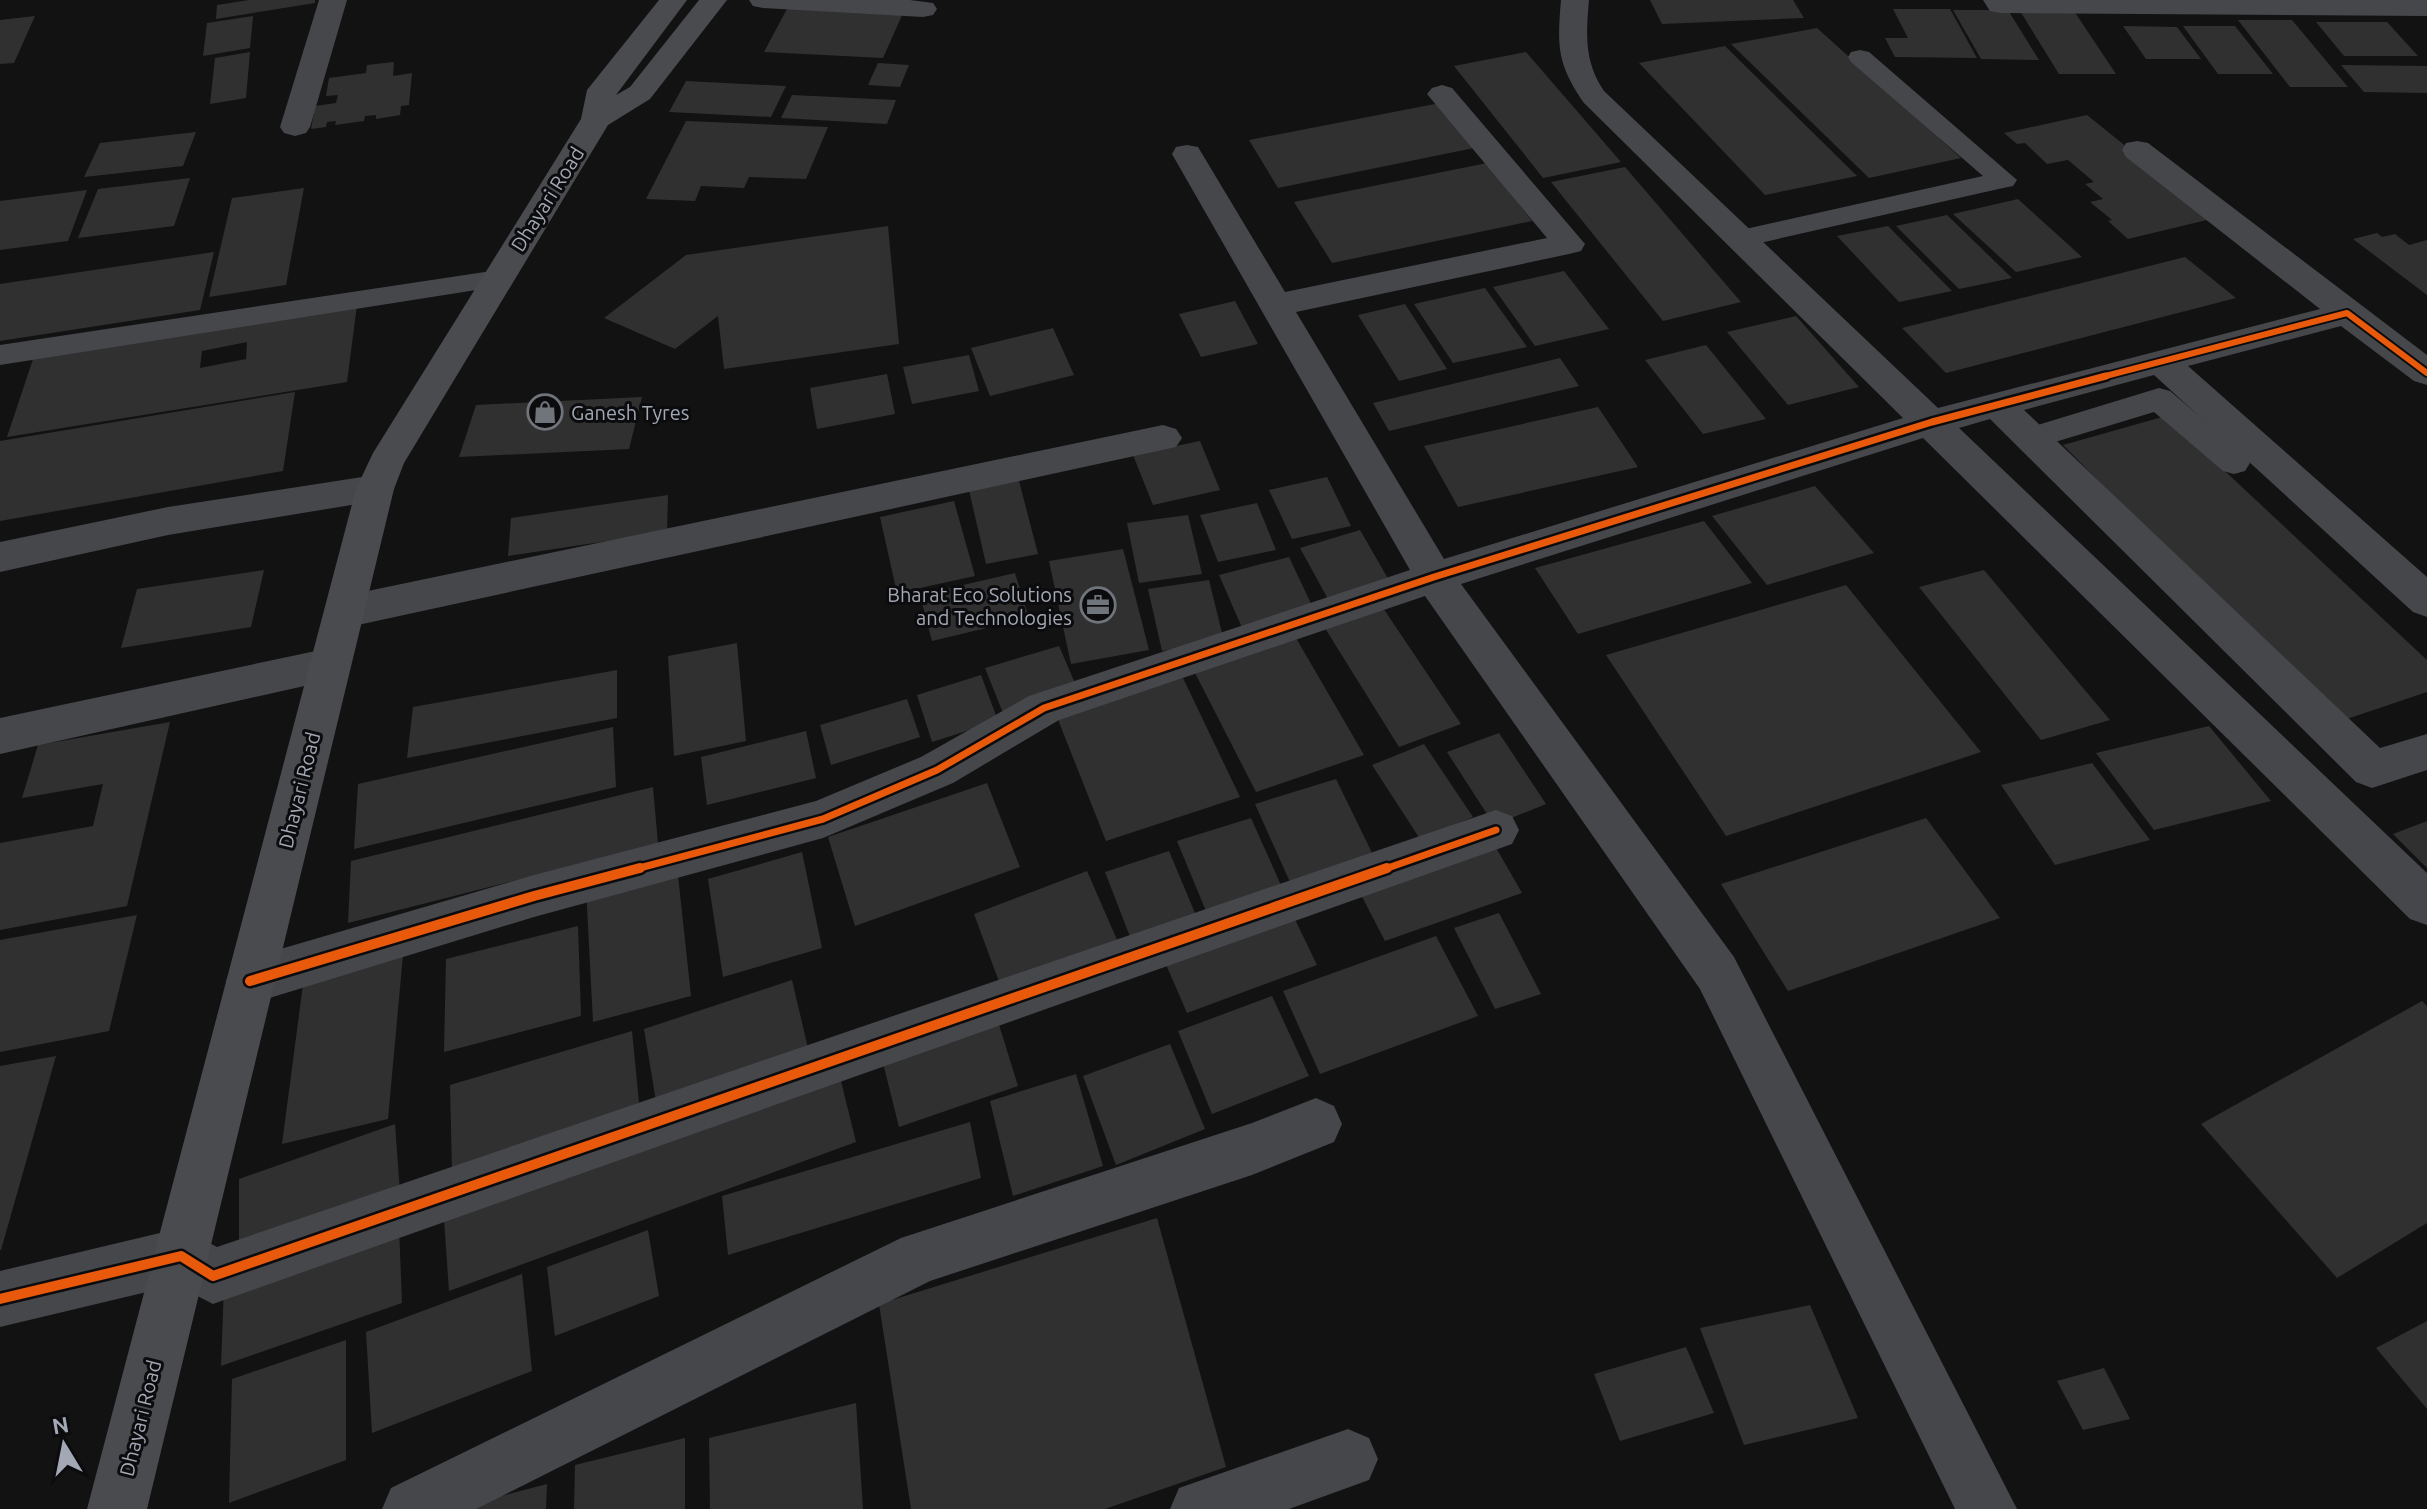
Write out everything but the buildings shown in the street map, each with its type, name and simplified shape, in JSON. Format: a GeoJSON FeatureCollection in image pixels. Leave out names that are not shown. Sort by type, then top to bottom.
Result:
{"type":"FeatureCollection","features":[{"type":"Feature","properties":{"kind":"main road","name":"Dhayari Road"},"geometry":{"type":"LineString","coordinates":[[117,1509],[375,489],[386,462],[596,119],[602,90],[673,0]]}},
{"type":"Feature","properties":{"kind":"main road","name":"Dhayari Road"},"geometry":{"type":"LineString","coordinates":[[596,119],[640,93],[713,0]]}},
{"type":"Feature","properties":{"kind":"street"},"geometry":{"type":"LineString","coordinates":[[295,127],[333,0]]}},
{"type":"Feature","properties":{"kind":"street"},"geometry":{"type":"LineString","coordinates":[[763,0],[923,9]]}},
{"type":"Feature","properties":{"kind":"street"},"geometry":{"type":"LineString","coordinates":[[1575,0],[1571,56],[1579,76],[1594,97],[2427,904]]}},
{"type":"Feature","properties":{"kind":"street"},"geometry":{"type":"LineString","coordinates":[[1997,0],[2000,5],[2101,8],[2388,3],[2427,8]]}},
{"type":"Feature","properties":{"kind":"street"},"geometry":{"type":"LineString","coordinates":[[2388,3],[2427,36]]}},
{"type":"Feature","properties":{"kind":"street"},"geometry":{"type":"LineString","coordinates":[[1277,305],[1569,244],[1442,94]]}},
{"type":"Feature","properties":{"kind":"street"},"geometry":{"type":"LineString","coordinates":[[2137,150],[2427,373]]}},
{"type":"Feature","properties":{"kind":"street"},"geometry":{"type":"LineString","coordinates":[[1187,154],[1434,577],[1717,973],[1987,1509]]}},
{"type":"Feature","properties":{"kind":"street"},"geometry":{"type":"LineString","coordinates":[[250,981],[534,896],[823,819],[937,770],[1044,708],[1434,577],[1932,422],[2347,313]]}},
{"type":"Feature","properties":{"kind":"street"},"geometry":{"type":"LineString","coordinates":[[2161,362],[2427,601]]}},
{"type":"Feature","properties":{"kind":"street"},"geometry":{"type":"LineString","coordinates":[[1997,405],[2372,769],[2427,752]]}},
{"type":"Feature","properties":{"kind":"street"},"geometry":{"type":"LineString","coordinates":[[344,612],[1163,438]]}},
{"type":"Feature","properties":{"kind":"street"},"geometry":{"type":"LineString","coordinates":[[0,557],[168,521],[375,489]]}},
{"type":"Feature","properties":{"kind":"street"},"geometry":{"type":"LineString","coordinates":[[0,736],[330,665]]}},
{"type":"Feature","properties":{"kind":"street"},"geometry":{"type":"LineString","coordinates":[[0,1299],[181,1256],[213,1276],[1496,830]]}},
{"type":"Feature","properties":{"kind":"street"},"geometry":{"type":"LineString","coordinates":[[412,1509],[920,1257],[1252,1149],[1316,1124]]}},
{"type":"Feature","properties":{"kind":"street"},"geometry":{"type":"LineString","coordinates":[[1200,1509],[1348,1459]]}},
{"type":"Feature","properties":{"kind":"lane"},"geometry":{"type":"LineString","coordinates":[[1742,238],[2003,180],[1860,57]]}},
{"type":"Feature","properties":{"kind":"lane"},"geometry":{"type":"LineString","coordinates":[[0,355],[498,279]]}},
{"type":"Feature","properties":{"kind":"lane"},"geometry":{"type":"LineString","coordinates":[[2032,438],[2159,399],[2234,463]]}},
{"type":"Feature","properties":{"kind":"cycle path"},"geometry":{"type":"LineString","coordinates":[[250,981],[534,896],[823,819],[937,770],[1044,708],[1434,577],[1932,422],[2347,313],[2427,373]]}},
{"type":"Feature","properties":{"kind":"cycle path"},"geometry":{"type":"LineString","coordinates":[[0,1299],[181,1256],[213,1276],[1496,830]]}},
{"type":"Feature","properties":{"kind":"place","name":"Ganesh Tyres"},"geometry":{"type":"Point","coordinates":[545,412]}},
{"type":"Feature","properties":{"kind":"place","name":"Bharat Eco Solutions and Technologies"},"geometry":{"type":"Point","coordinates":[1098,605]}}]}
